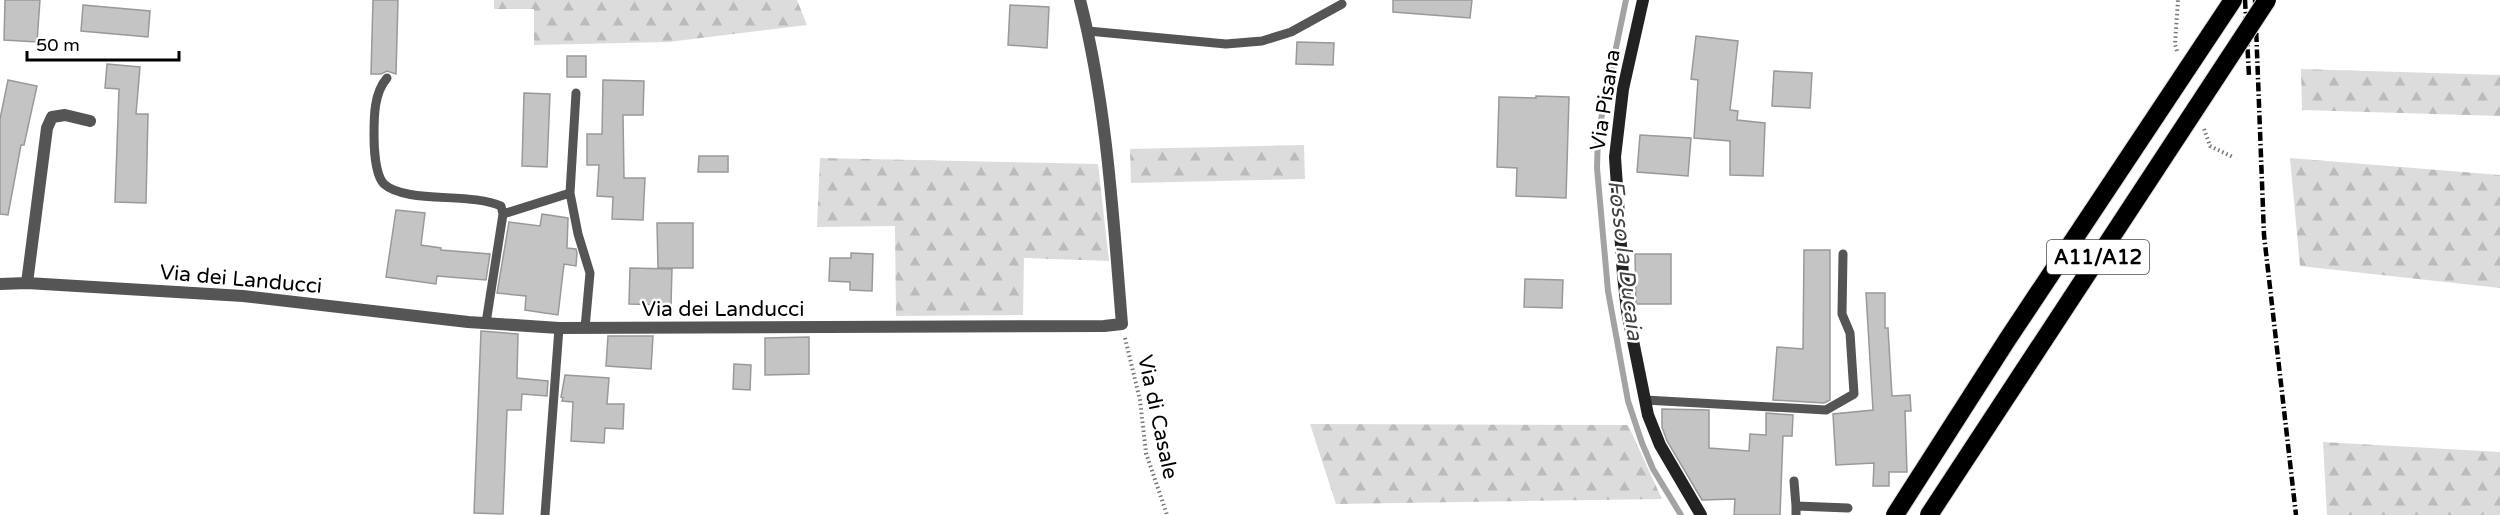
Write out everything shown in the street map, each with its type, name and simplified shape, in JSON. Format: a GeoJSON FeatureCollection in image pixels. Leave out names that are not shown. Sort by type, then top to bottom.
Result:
{"type":"FeatureCollection","features":[{"type":"Feature","properties":{"kind":"highway","name":"A11/A12"},"geometry":{"type":"LineString","coordinates":[[1895,515],[2007,340],[2233,0]]}},
{"type":"Feature","properties":{"kind":"highway","name":"A11/A12"},"geometry":{"type":"LineString","coordinates":[[1929,515],[2267,0]]}},
{"type":"Feature","properties":{"kind":"main road","name":"Via Pisana"},"geometry":{"type":"LineString","coordinates":[[1643,0],[1623,89],[1615,157],[1626,299],[1645,400],[1660,445],[1701,515]]}},
{"type":"Feature","properties":{"kind":"street"},"geometry":{"type":"LineString","coordinates":[[1080,0],[1100,100],[1122,324]]}},
{"type":"Feature","properties":{"kind":"street"},"geometry":{"type":"LineString","coordinates":[[27,283],[47,128],[52,117],[65,115],[90,121]]}},
{"type":"Feature","properties":{"kind":"street","name":"Via dei Landucci"},"geometry":{"type":"LineString","coordinates":[[0,284],[27,283],[243,296],[486,323],[559,328],[1122,324]]}},
{"type":"Feature","properties":{"kind":"lane"},"geometry":{"type":"LineString","coordinates":[[1088,31],[1226,44],[1262,41],[1291,32],[1342,4]]}},
{"type":"Feature","properties":{"kind":"lane"},"geometry":{"type":"LineString","coordinates":[[387,78],[377,96],[374,138],[379,176],[383,184],[405,193],[495,203],[501,206],[503,214],[486,323]]}},
{"type":"Feature","properties":{"kind":"lane"},"geometry":{"type":"LineString","coordinates":[[576,93],[570,193],[578,234],[590,273],[585,328]]}},
{"type":"Feature","properties":{"kind":"lane"},"geometry":{"type":"LineString","coordinates":[[503,214],[570,193]]}},
{"type":"Feature","properties":{"kind":"lane"},"geometry":{"type":"LineString","coordinates":[[1645,400],[1826,410],[1854,394],[1850,333],[1842,314],[1843,254]]}},
{"type":"Feature","properties":{"kind":"lane"},"geometry":{"type":"LineString","coordinates":[[545,515],[559,328]]}},
{"type":"Feature","properties":{"kind":"lane"},"geometry":{"type":"LineString","coordinates":[[1794,481],[1796,511],[1848,508]]}},
{"type":"Feature","properties":{"kind":"path","name":"Via di Casale"},"geometry":{"type":"LineString","coordinates":[[1122,324],[1140,400],[1146,453],[1167,515]]}},
{"type":"Feature","properties":{"kind":"green space"},"geometry":{"type":"Polygon","coordinates":[[[494,0],[797,0],[807,25],[668,42],[534,45],[534,9],[494,9],[494,0]]]}},
{"type":"Feature","properties":{"kind":"green space"},"geometry":{"type":"Polygon","coordinates":[[[2301,69],[2500,75],[2500,116],[2302,110],[2301,69]]]}},
{"type":"Feature","properties":{"kind":"green space"},"geometry":{"type":"Polygon","coordinates":[[[1304,145],[1305,179],[1131,183],[1130,149],[1304,145]]]}},
{"type":"Feature","properties":{"kind":"green space"},"geometry":{"type":"Polygon","coordinates":[[[820,158],[1098,164],[1109,261],[1024,258],[1023,315],[896,316],[895,226],[817,227],[820,158]]]}},
{"type":"Feature","properties":{"kind":"green space"},"geometry":{"type":"Polygon","coordinates":[[[2290,158],[2500,175],[2500,288],[2300,266],[2290,158]]]}},
{"type":"Feature","properties":{"kind":"green space"},"geometry":{"type":"Polygon","coordinates":[[[1310,424],[1628,425],[1662,499],[1336,504],[1310,424]]]}},
{"type":"Feature","properties":{"kind":"green space"},"geometry":{"type":"Polygon","coordinates":[[[2323,442],[2500,452],[2500,515],[2327,515],[2323,442]]]}},
{"type":"Feature","properties":{"kind":"building"},"geometry":{"type":"Polygon","coordinates":[[[5,0],[40,0],[37,42],[4,40],[5,0]]]}},
{"type":"Feature","properties":{"kind":"building"},"geometry":{"type":"Polygon","coordinates":[[[373,0],[398,0],[396,74],[387,71],[381,74],[371,74],[373,0]]]}},
{"type":"Feature","properties":{"kind":"building"},"geometry":{"type":"Polygon","coordinates":[[[1393,0],[1472,0],[1470,18],[1393,12],[1393,0]]]}},
{"type":"Feature","properties":{"kind":"building"},"geometry":{"type":"Polygon","coordinates":[[[83,5],[150,11],[148,37],[81,31],[83,5]]]}},
{"type":"Feature","properties":{"kind":"building"},"geometry":{"type":"Polygon","coordinates":[[[1010,5],[1049,7],[1047,48],[1008,45],[1010,5]]]}},
{"type":"Feature","properties":{"kind":"building"},"geometry":{"type":"Polygon","coordinates":[[[1696,36],[1738,41],[1730,110],[1738,111],[1737,120],[1765,123],[1763,176],[1730,175],[1730,141],[1694,138],[1698,80],[1691,79],[1696,36]]]}},
{"type":"Feature","properties":{"kind":"building"},"geometry":{"type":"Polygon","coordinates":[[[1297,42],[1334,43],[1333,65],[1296,64],[1297,42]]]}},
{"type":"Feature","properties":{"kind":"building"},"geometry":{"type":"Polygon","coordinates":[[[567,56],[586,56],[586,77],[567,77],[567,56]]]}},
{"type":"Feature","properties":{"kind":"building"},"geometry":{"type":"Polygon","coordinates":[[[107,64],[140,67],[136,114],[148,114],[146,203],[115,202],[119,89],[105,88],[107,64]]]}},
{"type":"Feature","properties":{"kind":"building"},"geometry":{"type":"Polygon","coordinates":[[[1774,71],[1812,73],[1810,108],[1772,106],[1774,71]]]}},
{"type":"Feature","properties":{"kind":"building"},"geometry":{"type":"Polygon","coordinates":[[[8,80],[37,86],[24,145],[21,145],[8,215],[0,214],[0,119],[8,80]]]}},
{"type":"Feature","properties":{"kind":"building"},"geometry":{"type":"Polygon","coordinates":[[[603,80],[644,81],[643,115],[623,115],[624,178],[645,178],[643,220],[612,219],[613,197],[597,196],[599,165],[587,165],[587,134],[602,134],[603,80]]]}},
{"type":"Feature","properties":{"kind":"building"},"geometry":{"type":"Polygon","coordinates":[[[524,93],[550,94],[547,167],[522,166],[524,93]]]}},
{"type":"Feature","properties":{"kind":"building"},"geometry":{"type":"Polygon","coordinates":[[[1536,96],[1569,97],[1566,198],[1516,196],[1517,168],[1497,167],[1499,97],[1536,98],[1536,96]]]}},
{"type":"Feature","properties":{"kind":"building"},"geometry":{"type":"Polygon","coordinates":[[[1640,135],[1691,138],[1688,176],[1637,172],[1640,135]]]}},
{"type":"Feature","properties":{"kind":"building"},"geometry":{"type":"Polygon","coordinates":[[[699,156],[728,156],[728,172],[698,172],[699,156]]]}},
{"type":"Feature","properties":{"kind":"building"},"geometry":{"type":"Polygon","coordinates":[[[396,210],[425,213],[421,245],[441,248],[441,250],[490,254],[486,280],[437,276],[436,284],[386,277],[396,210]]]}},
{"type":"Feature","properties":{"kind":"building"},"geometry":{"type":"Polygon","coordinates":[[[542,214],[568,218],[567,248],[576,249],[577,253],[576,266],[564,264],[558,315],[525,310],[526,296],[497,293],[509,222],[540,226],[542,214]]]}},
{"type":"Feature","properties":{"kind":"building"},"geometry":{"type":"Polygon","coordinates":[[[657,223],[693,223],[693,268],[658,268],[657,223]]]}},
{"type":"Feature","properties":{"kind":"building"},"geometry":{"type":"Polygon","coordinates":[[[1804,250],[1830,250],[1830,400],[1824,403],[1773,400],[1777,347],[1803,349],[1804,250]]]}},
{"type":"Feature","properties":{"kind":"building"},"geometry":{"type":"Polygon","coordinates":[[[851,253],[873,254],[872,291],[850,290],[850,282],[829,281],[830,258],[851,258],[851,253]]]}},
{"type":"Feature","properties":{"kind":"building"},"geometry":{"type":"Polygon","coordinates":[[[1635,254],[1671,254],[1671,304],[1636,304],[1635,254]]]}},
{"type":"Feature","properties":{"kind":"building"},"geometry":{"type":"Polygon","coordinates":[[[630,268],[672,269],[671,305],[629,304],[630,268]]]}},
{"type":"Feature","properties":{"kind":"building"},"geometry":{"type":"Polygon","coordinates":[[[1525,279],[1563,280],[1562,308],[1524,307],[1525,279]]]}},
{"type":"Feature","properties":{"kind":"building"},"geometry":{"type":"Polygon","coordinates":[[[1866,293],[1885,293],[1885,328],[1888,328],[1892,396],[1910,395],[1911,411],[1905,411],[1907,472],[1889,472],[1889,486],[1873,486],[1874,463],[1836,465],[1833,414],[1873,410],[1866,293]]]}},
{"type":"Feature","properties":{"kind":"building"},"geometry":{"type":"Polygon","coordinates":[[[481,331],[518,334],[517,378],[548,381],[547,396],[522,394],[521,410],[507,410],[503,514],[474,513],[481,331]]]}},
{"type":"Feature","properties":{"kind":"building"},"geometry":{"type":"Polygon","coordinates":[[[608,336],[653,336],[651,369],[606,366],[608,336]]]}},
{"type":"Feature","properties":{"kind":"building"},"geometry":{"type":"Polygon","coordinates":[[[809,337],[809,374],[765,375],[765,338],[809,337]]]}},
{"type":"Feature","properties":{"kind":"building"},"geometry":{"type":"Polygon","coordinates":[[[734,364],[751,365],[750,390],[733,389],[734,364]]]}},
{"type":"Feature","properties":{"kind":"building"},"geometry":{"type":"Polygon","coordinates":[[[565,375],[609,378],[607,404],[624,404],[623,429],[605,428],[604,443],[571,441],[573,402],[562,401],[561,397],[565,375]]]}},
{"type":"Feature","properties":{"kind":"building"},"geometry":{"type":"Polygon","coordinates":[[[1662,409],[1709,410],[1709,448],[1749,451],[1750,434],[1766,435],[1766,413],[1793,415],[1792,436],[1783,436],[1780,515],[1734,515],[1735,499],[1702,500],[1667,441],[1662,427],[1662,409]]]}},
{"type":"Feature","properties":{"kind":"waterway","name":"Fosso la Ducaia"},"geometry":{"type":"LineString","coordinates":[[1626,0],[1598,134],[1597,168],[1608,291],[1628,401],[1653,469],[1681,515]]}},
{"type":"Feature","properties":{"kind":"railway"},"geometry":{"type":"LineString","coordinates":[[2245,0],[2249,76]]}},
{"type":"Feature","properties":{"kind":"railway"},"geometry":{"type":"LineString","coordinates":[[2255,0],[2264,235],[2296,515]]}}]}
